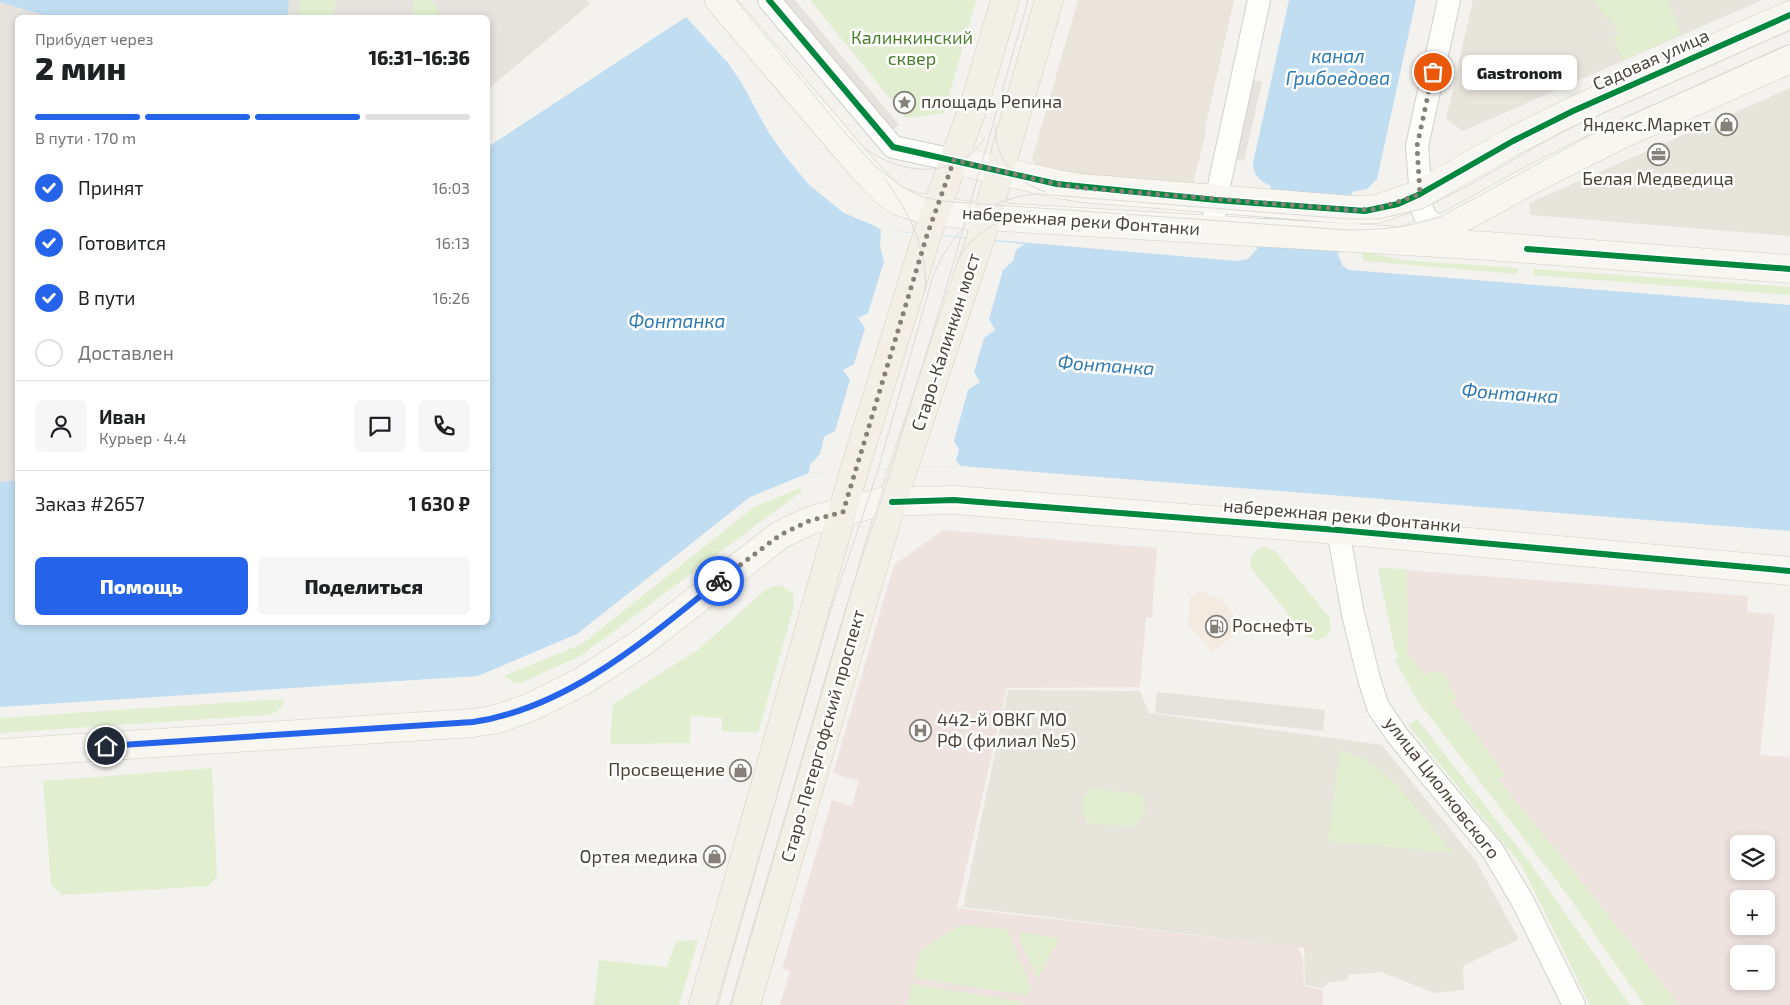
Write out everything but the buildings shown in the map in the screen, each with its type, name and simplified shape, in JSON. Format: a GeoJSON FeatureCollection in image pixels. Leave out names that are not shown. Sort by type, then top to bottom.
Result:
{"type":"FeatureCollection","features":[{"type":"Feature","properties":{"kind":"main road"},"geometry":{"type":"LineString","coordinates":[[703,1005],[854,470],[931,223],[976,99],[1005,0]]}},
{"type":"Feature","properties":{"kind":"main road"},"geometry":{"type":"LineString","coordinates":[[983,228],[1049,0]]}},
{"type":"Feature","properties":{"kind":"main road","name":"Старо-Калинкин мост"},"geometry":{"type":"LineString","coordinates":[[904,469],[983,228]]}},
{"type":"Feature","properties":{"kind":"main road","name":"Старо-Петергофский проспект"},"geometry":{"type":"LineString","coordinates":[[746,1005],[892,502],[904,469]]}},
{"type":"Feature","properties":{"kind":"street"},"geometry":{"type":"LineString","coordinates":[[719,0],[866,172],[888,194],[931,223]]}},
{"type":"Feature","properties":{"kind":"street"},"geometry":{"type":"LineString","coordinates":[[769,0],[893,147],[998,171]]}},
{"type":"Feature","properties":{"kind":"street"},"geometry":{"type":"LineString","coordinates":[[1213,229],[1216,200],[1258,0]]}},
{"type":"Feature","properties":{"kind":"street"},"geometry":{"type":"LineString","coordinates":[[1449,0],[1417,146],[1422,209],[1428,221],[1488,246]]}},
{"type":"Feature","properties":{"kind":"street","name":"Садовая улица"},"geometry":{"type":"LineString","coordinates":[[1420,194],[1513,141],[1573,111],[1790,14]]}},
{"type":"Feature","properties":{"kind":"street"},"geometry":{"type":"LineString","coordinates":[[1399,240],[1444,228],[1531,180],[1616,137],[1790,59]]}},
{"type":"Feature","properties":{"kind":"street","name":"набережная реки Фонтанки"},"geometry":{"type":"LineString","coordinates":[[998,171],[1082,188],[1352,210],[1377,209],[1420,194]]}},
{"type":"Feature","properties":{"kind":"street","name":"набережная реки Фонтанки"},"geometry":{"type":"LineString","coordinates":[[931,223],[983,228],[1213,229],[1399,240]]}},
{"type":"Feature","properties":{"kind":"street"},"geometry":{"type":"LineString","coordinates":[[1399,240],[1790,270]]}},
{"type":"Feature","properties":{"kind":"street","name":"набережная реки Фонтанки"},"geometry":{"type":"LineString","coordinates":[[0,753],[497,719],[540,702],[584,680],[611,663],[644,641],[780,535],[809,521],[866,505],[892,502],[948,500],[1338,530],[1790,571]]}},
{"type":"Feature","properties":{"kind":"street","name":"улица Циолковского"},"geometry":{"type":"LineString","coordinates":[[1338,530],[1353,614],[1378,706],[1397,735],[1494,851],[1523,902],[1574,1005]]}},
{"type":"Feature","properties":{"kind":"shaded area"},"geometry":{"type":"Polygon","coordinates":[[[289,0],[587,0],[590,4],[490,87],[490,15],[288,15],[289,0]]]}},
{"type":"Feature","properties":{"kind":"shaded area"},"geometry":{"type":"Polygon","coordinates":[[[785,0],[795,0],[899,125],[893,130],[785,0]]]}},
{"type":"Feature","properties":{"kind":"shaded area"},"geometry":{"type":"Polygon","coordinates":[[[1078,0],[1234,0],[1205,128],[1206,133],[1192,187],[1039,170],[1032,159],[1078,0]]]}},
{"type":"Feature","properties":{"kind":"shaded area"},"geometry":{"type":"Polygon","coordinates":[[[1473,0],[1762,0],[1463,131],[1446,119],[1473,0]]]}},
{"type":"Feature","properties":{"kind":"shaded area"},"geometry":{"type":"Polygon","coordinates":[[[0,2],[42,15],[15,15],[15,480],[0,482],[0,2]]]}},
{"type":"Feature","properties":{"kind":"shaded area"},"geometry":{"type":"Polygon","coordinates":[[[1252,80],[1262,82],[1244,161],[1234,159],[1252,80]]]}},
{"type":"Feature","properties":{"kind":"shaded area"},"geometry":{"type":"Polygon","coordinates":[[[1790,88],[1790,236],[1531,215],[1529,203],[1790,88]]]}},
{"type":"Feature","properties":{"kind":"shaded area","name":"442-й ОВКГ МО РФ (филиал №5)"},"geometry":{"type":"Polygon","coordinates":[[[943,530],[1157,548],[1152,618],[1146,617],[1140,687],[1007,688],[957,908],[1297,947],[1303,958],[1304,986],[1323,990],[1323,1005],[780,1005],[790,971],[782,969],[832,800],[852,806],[859,781],[833,773],[894,565],[943,530]]]}},
{"type":"Feature","properties":{"kind":"shaded area"},"geometry":{"type":"Polygon","coordinates":[[[1378,568],[1748,596],[1747,612],[1775,614],[1760,755],[1790,757],[1790,1005],[1679,1005],[1564,859],[1395,650],[1378,568]]]}},
{"type":"Feature","properties":{"kind":"shaded area","name":"Роснефть"},"geometry":{"type":"Polygon","coordinates":[[[1199,591],[1221,599],[1244,628],[1212,652],[1188,624],[1190,597],[1199,591]]]}},
{"type":"Feature","properties":{"kind":"shaded area"},"geometry":{"type":"Polygon","coordinates":[[[1008,690],[1140,691],[1149,713],[1382,745],[1476,861],[1519,939],[1463,966],[1464,990],[1435,993],[1381,972],[1348,975],[1348,980],[1328,983],[1323,988],[1305,985],[1304,948],[963,907],[1008,690]]]}},
{"type":"Feature","properties":{"kind":"shaded area"},"geometry":{"type":"Polygon","coordinates":[[[1157,692],[1325,710],[1323,731],[1155,713],[1157,692]]]}},
{"type":"Feature","properties":{"kind":"green space"},"geometry":{"type":"Polygon","coordinates":[[[300,0],[336,0],[333,15],[298,15],[300,0]]]}},
{"type":"Feature","properties":{"kind":"green space"},"geometry":{"type":"Polygon","coordinates":[[[414,0],[432,0],[442,15],[413,15],[414,0]]]}},
{"type":"Feature","properties":{"kind":"green space","name":"Калинкинский сквер"},"geometry":{"type":"Polygon","coordinates":[[[810,0],[976,0],[944,113],[906,118],[810,0]]]}},
{"type":"Feature","properties":{"kind":"green space"},"geometry":{"type":"Polygon","coordinates":[[[1594,0],[1667,0],[1681,34],[1623,60],[1613,38],[1619,34],[1611,17],[1606,19],[1594,0]]]}},
{"type":"Feature","properties":{"kind":"green space"},"geometry":{"type":"Polygon","coordinates":[[[1361,251],[1402,260],[1518,268],[1517,274],[1363,261],[1361,251]]]}},
{"type":"Feature","properties":{"kind":"green space"},"geometry":{"type":"Polygon","coordinates":[[[1534,269],[1790,287],[1790,295],[1533,275],[1534,269]]]}},
{"type":"Feature","properties":{"kind":"green space"},"geometry":{"type":"Polygon","coordinates":[[[800,488],[802,491],[582,655],[521,683],[515,683],[504,676],[582,644],[754,507],[800,488]]]}},
{"type":"Feature","properties":{"kind":"green space"},"geometry":{"type":"Polygon","coordinates":[[[1265,547],[1275,551],[1329,617],[1331,628],[1327,636],[1318,640],[1307,637],[1251,568],[1253,554],[1265,547]]]}},
{"type":"Feature","properties":{"kind":"green space"},"geometry":{"type":"Polygon","coordinates":[[[1378,568],[1407,569],[1408,653],[1424,675],[1431,671],[1441,672],[1449,681],[1456,699],[1452,702],[1505,774],[1498,780],[1564,859],[1679,1005],[1644,1005],[1566,893],[1417,700],[1395,660],[1399,657],[1395,650],[1378,568]]]}},
{"type":"Feature","properties":{"kind":"green space"},"geometry":{"type":"Polygon","coordinates":[[[773,586],[782,586],[793,594],[794,606],[758,733],[722,731],[722,718],[691,716],[690,743],[610,744],[613,704],[699,649],[764,591],[773,586]]]}},
{"type":"Feature","properties":{"kind":"green space"},"geometry":{"type":"Polygon","coordinates":[[[284,699],[279,709],[269,715],[0,733],[0,718],[284,699]]]}},
{"type":"Feature","properties":{"kind":"green space"},"geometry":{"type":"Polygon","coordinates":[[[1417,719],[1527,859],[1630,1005],[1590,1005],[1522,866],[1408,725],[1417,719]]]}},
{"type":"Feature","properties":{"kind":"green space"},"geometry":{"type":"Polygon","coordinates":[[[1340,750],[1369,762],[1381,771],[1414,804],[1454,853],[1328,841],[1340,750]]]}},
{"type":"Feature","properties":{"kind":"green space"},"geometry":{"type":"Polygon","coordinates":[[[212,768],[217,876],[209,886],[61,895],[51,885],[43,781],[212,768]]]}},
{"type":"Feature","properties":{"kind":"green space"},"geometry":{"type":"Polygon","coordinates":[[[1091,788],[1142,795],[1145,811],[1135,827],[1087,823],[1081,804],[1091,788]]]}},
{"type":"Feature","properties":{"kind":"green space"},"geometry":{"type":"Polygon","coordinates":[[[961,925],[1007,929],[1031,988],[1026,995],[915,978],[914,975],[920,950],[961,925]]]}},
{"type":"Feature","properties":{"kind":"green space"},"geometry":{"type":"Polygon","coordinates":[[[1017,932],[1060,938],[1037,979],[1017,932]]]}},
{"type":"Feature","properties":{"kind":"green space"},"geometry":{"type":"Polygon","coordinates":[[[698,940],[679,1005],[594,1005],[599,960],[667,967],[676,941],[698,940]]]}},
{"type":"Feature","properties":{"kind":"green space"},"geometry":{"type":"Polygon","coordinates":[[[911,984],[1024,1002],[1021,1005],[908,1005],[911,984]]]}},
{"type":"Feature","properties":{"kind":"water"},"geometry":{"type":"Polygon","coordinates":[[[0,0],[289,0],[288,15],[42,15],[0,2],[0,0]]]}},
{"type":"Feature","properties":{"kind":"water","name":"Фонтанка"},"geometry":{"type":"Polygon","coordinates":[[[1289,0],[1416,0],[1377,179],[1367,189],[1352,192],[1338,255],[1343,266],[1349,270],[1790,305],[1790,531],[960,466],[809,473],[750,497],[577,634],[478,676],[0,707],[0,482],[15,480],[15,625],[490,625],[490,146],[686,17],[728,63],[741,82],[769,133],[808,184],[844,213],[881,230],[1236,261],[1248,259],[1257,249],[1271,186],[1258,178],[1254,171],[1253,163],[1289,0]]]}},
{"type":"Feature","properties":{"kind":"pier"},"geometry":{"type":"Polygon","coordinates":[[[881,230],[1025,244],[1016,250],[1013,261],[1003,270],[989,319],[995,330],[984,338],[974,372],[980,382],[968,390],[954,441],[959,450],[956,460],[960,466],[809,473],[810,465],[820,454],[824,437],[835,431],[850,380],[843,370],[854,364],[865,328],[858,318],[868,313],[884,262],[880,246],[881,230]]]}},
{"type":"Feature","properties":{"kind":"pier"},"geometry":{"type":"Polygon","coordinates":[[[469,677],[469,679],[319,688],[319,686],[469,677]]]}},
{"type":"Feature","properties":{"kind":"tram line"},"geometry":{"type":"LineString","coordinates":[[736,0],[846,134],[876,167],[904,188],[923,197],[942,201],[1348,230],[1395,227],[1440,217],[1611,124],[1790,44]]}},
{"type":"Feature","properties":{"kind":"tram line"},"geometry":{"type":"LineString","coordinates":[[730,1005],[846,607],[891,469],[950,275],[1028,0]]}},
{"type":"Feature","properties":{"kind":"tram line"},"geometry":{"type":"LineString","coordinates":[[716,1005],[832,606],[878,470],[932,279],[949,246],[972,220],[985,210],[1001,202],[1037,194],[1350,219],[1378,219],[1422,209],[1473,183],[1563,131],[1790,30]]}},
{"type":"Feature","properties":{"kind":"tram line"},"geometry":{"type":"LineString","coordinates":[[995,124],[998,148],[1008,167],[1024,182],[1046,192]]}},
{"type":"Feature","properties":{"kind":"tram line"},"geometry":{"type":"LineString","coordinates":[[866,149],[896,165],[929,169],[945,167],[961,161],[974,151],[985,137]]}},
{"type":"Feature","properties":{"kind":"tram line"},"geometry":{"type":"LineString","coordinates":[[885,179],[902,204],[920,246],[924,261],[925,292]]}},
{"type":"Feature","properties":{"kind":"tram line"},"geometry":{"type":"LineString","coordinates":[[957,261],[970,243],[988,228],[1009,218],[1031,211]]}},
{"type":"Feature","properties":{"kind":"cycle path"},"geometry":{"type":"LineString","coordinates":[[769,0],[893,147],[1057,184],[1216,200],[1365,211],[1398,204],[1420,194],[1513,141],[1573,111],[1790,15]]}},
{"type":"Feature","properties":{"kind":"cycle path"},"geometry":{"type":"LineString","coordinates":[[1527,249],[1790,269]]}},
{"type":"Feature","properties":{"kind":"cycle path"},"geometry":{"type":"LineString","coordinates":[[892,502],[954,500],[1338,530],[1790,571]]}},
{"type":"Feature","properties":{"kind":"way so far"},"geometry":{"type":"LineString","coordinates":[[719,581],[780,535],[809,521],[843,512],[854,470],[927,235],[954,160],[1082,188],[1365,211],[1377,209],[1398,204],[1420,194],[1417,146],[1433,72]]}},
{"type":"Feature","properties":{"kind":"place","name":"Gastronom"},"geometry":{"type":"Point","coordinates":[1433,72]}},
{"type":"Feature","properties":{"kind":"place","name":"площадь Репина"},"geometry":{"type":"Point","coordinates":[905,102]}},
{"type":"Feature","properties":{"kind":"place","name":"Яндекс.Маркет"},"geometry":{"type":"Point","coordinates":[1727,125]}},
{"type":"Feature","properties":{"kind":"place","name":"Белая Медведица"},"geometry":{"type":"Point","coordinates":[1658,154]}},
{"type":"Feature","properties":{"kind":"place","name":"Роснефть"},"geometry":{"type":"Point","coordinates":[1216,626]}},
{"type":"Feature","properties":{"kind":"place","name":"442-й ОВКГ МО РФ (филиал №5)"},"geometry":{"type":"Point","coordinates":[921,730]}},
{"type":"Feature","properties":{"kind":"place","name":"Просвещение"},"geometry":{"type":"Point","coordinates":[741,770]}},
{"type":"Feature","properties":{"kind":"place","name":"Ортея медика"},"geometry":{"type":"Point","coordinates":[714,857]}},
{"type":"Feature","properties":{"kind":"route"},"geometry":{"type":"LineString","coordinates":[[106,746],[497,719],[531,706],[584,680],[644,641],[719,581]]}},
{"type":"Feature","properties":{"kind":"water label","name":"канал Грибоедова"},"geometry":{"type":"Point","coordinates":[1338,67]}}]}
